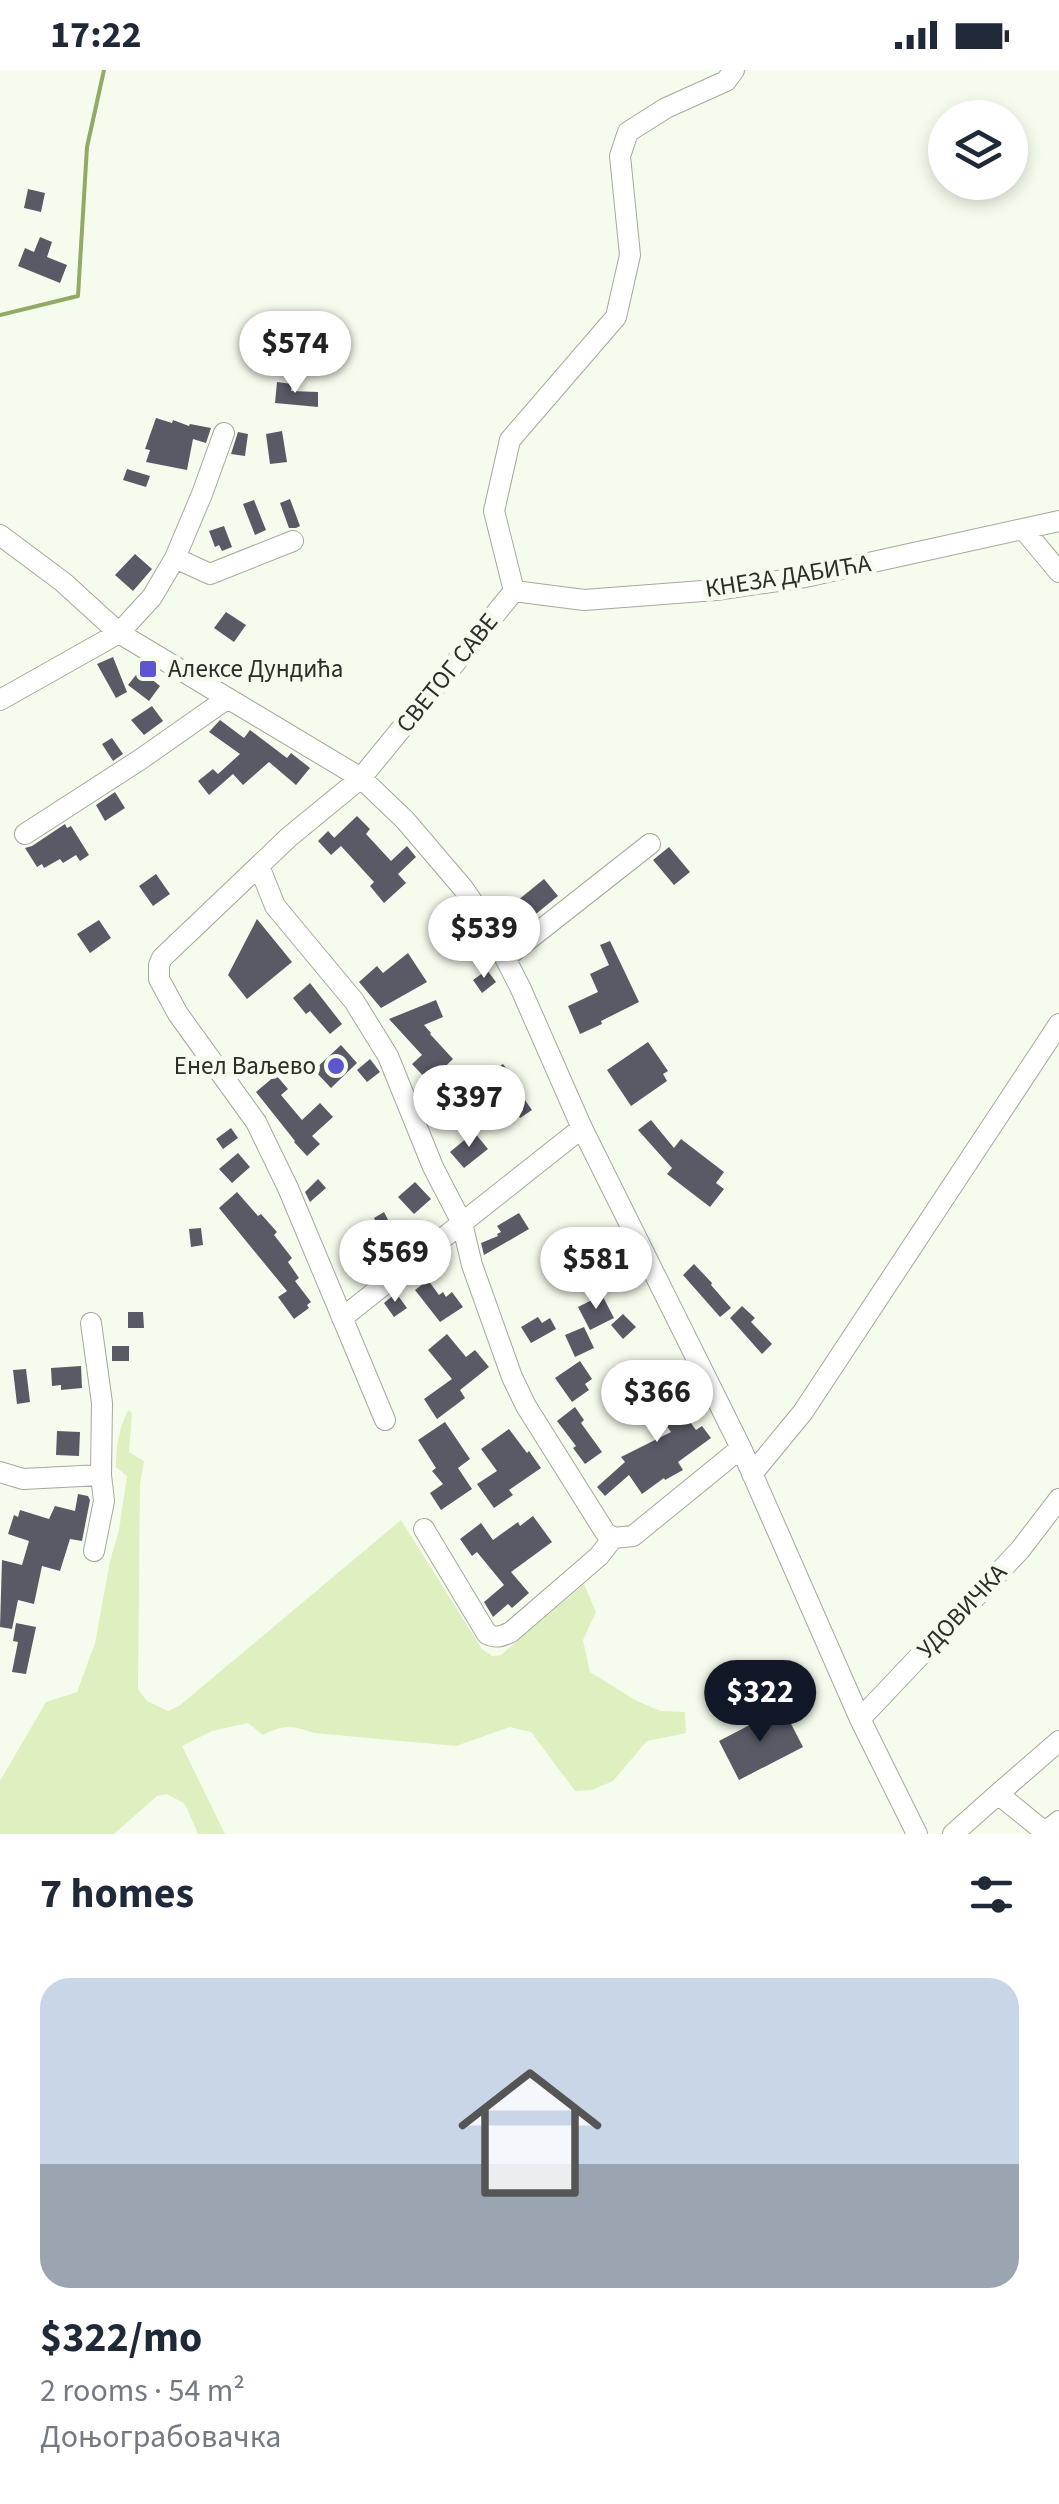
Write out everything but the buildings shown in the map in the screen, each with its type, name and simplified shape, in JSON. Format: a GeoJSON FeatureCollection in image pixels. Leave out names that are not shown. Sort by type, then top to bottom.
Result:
{"type":"FeatureCollection","features":[{"type":"Feature","properties":{"kind":"street","name":"СВЕТОГ САВЕ"},"geometry":{"type":"LineString","coordinates":[[331,1287],[256,1122],[178,1014],[158,973],[162,958],[288,836],[362,778],[514,591],[494,510],[510,440],[616,317],[630,254],[620,156],[628,132],[666,108],[726,82],[734,70]]}},
{"type":"Feature","properties":{"kind":"street"},"geometry":{"type":"LineString","coordinates":[[0,700],[119,634],[152,597],[175,558],[224,433]]}},
{"type":"Feature","properties":{"kind":"street","name":"КНЕЗА ДАБИЋА"},"geometry":{"type":"LineString","coordinates":[[514,591],[584,600],[716,590],[806,577],[1059,521]]}},
{"type":"Feature","properties":{"kind":"street"},"geometry":{"type":"LineString","coordinates":[[1024,530],[1059,572]]}},
{"type":"Feature","properties":{"kind":"street"},"geometry":{"type":"LineString","coordinates":[[0,535],[63,582],[119,634],[362,778],[455,877],[487,923],[505,958],[582,1128],[741,1448],[860,1719],[918,1834]]}},
{"type":"Feature","properties":{"kind":"street"},"geometry":{"type":"LineString","coordinates":[[175,558],[210,574],[293,541]]}},
{"type":"Feature","properties":{"kind":"street"},"geometry":{"type":"LineString","coordinates":[[25,834],[228,698]]}},
{"type":"Feature","properties":{"kind":"street"},"geometry":{"type":"LineString","coordinates":[[505,958],[650,844]]}},
{"type":"Feature","properties":{"kind":"street"},"geometry":{"type":"LineString","coordinates":[[260,866],[275,906],[354,1001],[388,1056],[433,1167],[462,1223],[512,1377],[605,1532],[613,1538],[633,1536],[741,1448]]}},
{"type":"Feature","properties":{"kind":"street"},"geometry":{"type":"LineString","coordinates":[[752,1474],[803,1412],[1059,1024]]}},
{"type":"Feature","properties":{"kind":"street"},"geometry":{"type":"LineString","coordinates":[[342,1318],[582,1128]]}},
{"type":"Feature","properties":{"kind":"street"},"geometry":{"type":"LineString","coordinates":[[375,1292],[331,1287],[385,1420]]}},
{"type":"Feature","properties":{"kind":"street"},"geometry":{"type":"LineString","coordinates":[[91,1323],[102,1402],[103,1509],[94,1551]]}},
{"type":"Feature","properties":{"kind":"street"},"geometry":{"type":"LineString","coordinates":[[1,1478],[101,1475]]}},
{"type":"Feature","properties":{"kind":"street","name":"УДОВИЧКА"},"geometry":{"type":"LineString","coordinates":[[860,1719],[1020,1550],[1059,1499]]}},
{"type":"Feature","properties":{"kind":"street"},"geometry":{"type":"LineString","coordinates":[[424,1529],[487,1634],[493,1637],[511,1632],[599,1556],[613,1538]]}},
{"type":"Feature","properties":{"kind":"street"},"geometry":{"type":"LineString","coordinates":[[953,1834],[1059,1741]]}},
{"type":"Feature","properties":{"kind":"street"},"geometry":{"type":"LineString","coordinates":[[998,1794],[1045,1832],[1059,1821]]}},
{"type":"Feature","properties":{"kind":"green space"},"geometry":{"type":"Polygon","coordinates":[[[128,1410],[132,1413],[129,1452],[144,1461],[140,1485],[138,1689],[147,1701],[168,1711],[179,1706],[401,1520],[482,1649],[492,1656],[501,1655],[584,1584],[596,1612],[583,1640],[590,1672],[637,1701],[661,1711],[685,1712],[686,1733],[647,1741],[613,1781],[592,1790],[575,1791],[531,1732],[510,1727],[456,1746],[314,1733],[294,1727],[263,1735],[248,1723],[212,1731],[182,1746],[225,1834],[198,1834],[185,1804],[167,1794],[157,1796],[114,1834],[0,1834],[0,1781],[46,1702],[77,1692],[95,1643],[127,1476],[116,1467],[119,1438],[128,1410]]]}},
{"type":"Feature","properties":{"kind":"waterway"},"geometry":{"type":"LineString","coordinates":[[0,315],[78,296],[87,147],[104,70]]}},
{"type":"Feature","properties":{"kind":"place","name":"Алексе Дундића"},"geometry":{"type":"Point","coordinates":[148,669]}},
{"type":"Feature","properties":{"kind":"place","name":"Енел Ваљево"},"geometry":{"type":"Point","coordinates":[336,1066]}}]}
